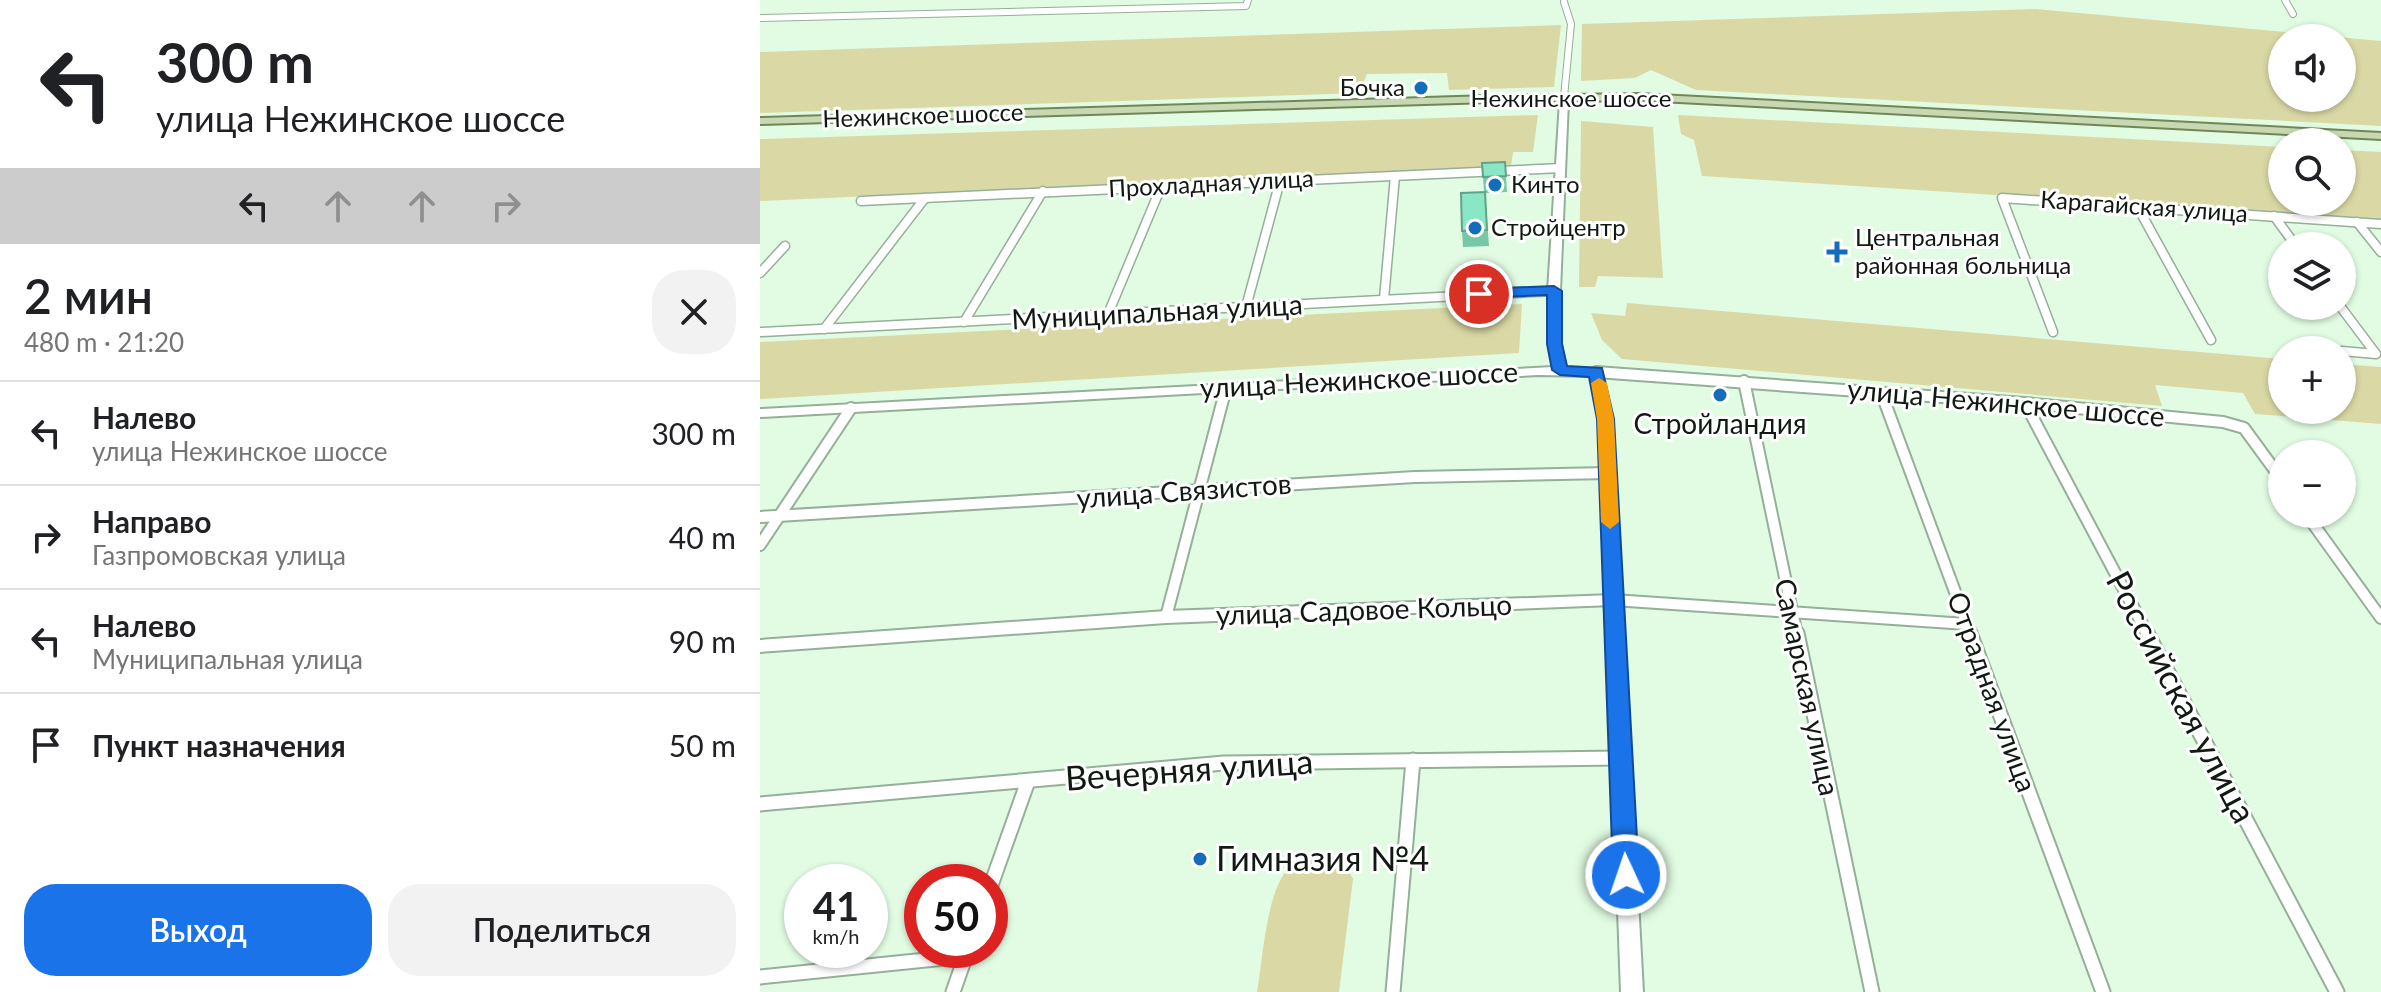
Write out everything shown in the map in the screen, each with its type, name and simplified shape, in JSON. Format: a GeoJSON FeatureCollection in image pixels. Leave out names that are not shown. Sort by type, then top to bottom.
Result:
{"type":"FeatureCollection","features":[{"type":"Feature","properties":{"kind":"main road","name":"Нежинское шоссе"},"geometry":{"type":"LineString","coordinates":[[760,123],[1564,99],[2381,138]]}},
{"type":"Feature","properties":{"kind":"main road"},"geometry":{"type":"LineString","coordinates":[[1560,370],[1555,344],[1554,291],[1564,99]]}},
{"type":"Feature","properties":{"kind":"main road","name":"улица Нежинское шоссе"},"geometry":{"type":"LineString","coordinates":[[760,413],[1560,370],[1596,372]]}},
{"type":"Feature","properties":{"kind":"main road"},"geometry":{"type":"LineString","coordinates":[[1596,372],[1604,403],[1632,992]]}},
{"type":"Feature","properties":{"kind":"street"},"geometry":{"type":"LineString","coordinates":[[2285,0],[2293,14]]}},
{"type":"Feature","properties":{"kind":"street"},"geometry":{"type":"LineString","coordinates":[[1564,2],[1571,24],[1564,99]]}},
{"type":"Feature","properties":{"kind":"street"},"geometry":{"type":"LineString","coordinates":[[760,18],[1247,3]]}},
{"type":"Feature","properties":{"kind":"street","name":"Прохладная улица"},"geometry":{"type":"LineString","coordinates":[[861,201],[1561,168]]}},
{"type":"Feature","properties":{"kind":"street"},"geometry":{"type":"LineString","coordinates":[[1384,299],[1395,176]]}},
{"type":"Feature","properties":{"kind":"street"},"geometry":{"type":"LineString","coordinates":[[1246,307],[1280,181]]}},
{"type":"Feature","properties":{"kind":"street"},"geometry":{"type":"LineString","coordinates":[[1108,314],[1161,187]]}},
{"type":"Feature","properties":{"kind":"street"},"geometry":{"type":"LineString","coordinates":[[964,322],[1043,191]]}},
{"type":"Feature","properties":{"kind":"street"},"geometry":{"type":"LineString","coordinates":[[824,329],[925,198]]}},
{"type":"Feature","properties":{"kind":"street","name":"Карагайская улица"},"geometry":{"type":"LineString","coordinates":[[2053,332],[2002,198],[2268,216]]}},
{"type":"Feature","properties":{"kind":"street"},"geometry":{"type":"LineString","coordinates":[[2137,206],[2211,340]]}},
{"type":"Feature","properties":{"kind":"street"},"geometry":{"type":"LineString","coordinates":[[2274,216],[2286,232]]}},
{"type":"Feature","properties":{"kind":"street","name":"Карагайская улица"},"geometry":{"type":"LineString","coordinates":[[2274,216],[2381,224]]}},
{"type":"Feature","properties":{"kind":"street"},"geometry":{"type":"LineString","coordinates":[[2357,222],[2381,252]]}},
{"type":"Feature","properties":{"kind":"street"},"geometry":{"type":"LineString","coordinates":[[760,273],[785,246]]}},
{"type":"Feature","properties":{"kind":"street","name":"Муниципальная улица"},"geometry":{"type":"LineString","coordinates":[[760,332],[1554,291]]}},
{"type":"Feature","properties":{"kind":"street"},"geometry":{"type":"LineString","coordinates":[[2350,320],[2376,354],[2356,352]]}},
{"type":"Feature","properties":{"kind":"street","name":"улица Нежинское шоссе"},"geometry":{"type":"LineString","coordinates":[[1596,372],[2025,403],[2223,422],[2244,428],[2268,461]]}},
{"type":"Feature","properties":{"kind":"street","name":"Самарская улица"},"geometry":{"type":"LineString","coordinates":[[1744,381],[1872,992]]}},
{"type":"Feature","properties":{"kind":"street"},"geometry":{"type":"LineString","coordinates":[[1166,617],[1226,388]]}},
{"type":"Feature","properties":{"kind":"street","name":"Отрадная улица"},"geometry":{"type":"LineString","coordinates":[[1881,392],[2103,992]]}},
{"type":"Feature","properties":{"kind":"street","name":"Российская улица"},"geometry":{"type":"LineString","coordinates":[[2025,403],[2337,992]]}},
{"type":"Feature","properties":{"kind":"street"},"geometry":{"type":"LineString","coordinates":[[760,545],[851,408]]}},
{"type":"Feature","properties":{"kind":"street","name":"улица Связистов"},"geometry":{"type":"LineString","coordinates":[[760,517],[1415,477],[1608,473]]}},
{"type":"Feature","properties":{"kind":"street"},"geometry":{"type":"LineString","coordinates":[[2316,528],[2381,618]]}},
{"type":"Feature","properties":{"kind":"street","name":"улица Садовое Кольцо"},"geometry":{"type":"LineString","coordinates":[[760,646],[1166,617],[1613,600],[1967,624]]}},
{"type":"Feature","properties":{"kind":"street","name":"Вечерняя улица"},"geometry":{"type":"LineString","coordinates":[[760,804],[1224,763],[1620,758]]}},
{"type":"Feature","properties":{"kind":"street"},"geometry":{"type":"LineString","coordinates":[[1393,992],[1413,760]]}},
{"type":"Feature","properties":{"kind":"street"},"geometry":{"type":"LineString","coordinates":[[999,864],[1028,781]]}},
{"type":"Feature","properties":{"kind":"street"},"geometry":{"type":"LineString","coordinates":[[760,977],[904,960]]}},
{"type":"Feature","properties":{"kind":"street"},"geometry":{"type":"LineString","coordinates":[[953,992],[961,968]]}},
{"type":"Feature","properties":{"kind":"green space"},"geometry":{"type":"Polygon","coordinates":[[[2036,9],[2268,31],[2268,112],[2356,112],[2356,39],[2381,41],[2381,126],[1696,90],[1651,70],[1635,78],[1581,81],[1582,24],[2036,9]]]}},
{"type":"Feature","properties":{"kind":"green space"},"geometry":{"type":"Polygon","coordinates":[[[1561,25],[1554,87],[1449,90],[1447,73],[1367,74],[1359,93],[760,113],[760,52],[1561,25]]]}},
{"type":"Feature","properties":{"kind":"green space"},"geometry":{"type":"Polygon","coordinates":[[[1538,115],[1533,152],[1513,152],[1511,167],[760,201],[760,139],[1538,115]]]}},
{"type":"Feature","properties":{"kind":"green space"},"geometry":{"type":"Polygon","coordinates":[[[1678,115],[2268,146],[2268,213],[1702,176],[1694,140],[1681,134],[1678,115]]]}},
{"type":"Feature","properties":{"kind":"green space"},"geometry":{"type":"Polygon","coordinates":[[[1581,121],[1653,127],[1663,278],[1598,276],[1595,287],[1579,287],[1581,121]]]}},
{"type":"Feature","properties":{"kind":"green space"},"geometry":{"type":"Polygon","coordinates":[[[2356,151],[2381,152],[2381,220],[2319,216],[2356,216],[2356,151]]]}},
{"type":"Feature","properties":{"kind":"green space"},"geometry":{"type":"Polygon","coordinates":[[[1627,303],[2268,358],[2268,415],[2255,414],[2243,393],[2155,385],[2162,406],[1622,359],[1602,340],[1591,313],[1625,316],[1627,303]]]}},
{"type":"Feature","properties":{"kind":"green space"},"geometry":{"type":"Polygon","coordinates":[[[1522,304],[1519,353],[760,399],[760,342],[1522,304]]]}},
{"type":"Feature","properties":{"kind":"green space"},"geometry":{"type":"Polygon","coordinates":[[[2356,365],[2381,367],[2381,424],[2356,422],[2356,365]]]}},
{"type":"Feature","properties":{"kind":"green space"},"geometry":{"type":"Polygon","coordinates":[[[1321,857],[1347,868],[1353,879],[1339,992],[1257,992],[1267,925],[1276,890],[1291,866],[1321,857]]]}},
{"type":"Feature","properties":{"kind":"building"},"geometry":{"type":"Polygon","coordinates":[[[1505,162],[1506,176],[1483,177],[1482,163],[1505,162]]]}},
{"type":"Feature","properties":{"kind":"building"},"geometry":{"type":"Polygon","coordinates":[[[1485,192],[1487,230],[1462,231],[1461,193],[1485,192]]]}},
{"type":"Feature","properties":{"kind":"slow traffic"},"geometry":{"type":"LineString","coordinates":[[1599,383],[1606,419],[1610,522]]}},
{"type":"Feature","properties":{"kind":"place","name":"Бочка"},"geometry":{"type":"Point","coordinates":[1421,88]}},
{"type":"Feature","properties":{"kind":"place","name":"Кинто"},"geometry":{"type":"Point","coordinates":[1495,185]}},
{"type":"Feature","properties":{"kind":"place","name":"Стройцентр"},"geometry":{"type":"Point","coordinates":[1475,228]}},
{"type":"Feature","properties":{"kind":"place","name":"Центральная районная больница"},"geometry":{"type":"Point","coordinates":[1837,252]}},
{"type":"Feature","properties":{"kind":"place","name":"Стройландия"},"geometry":{"type":"Point","coordinates":[1720,395]}},
{"type":"Feature","properties":{"kind":"place","name":"Гимназия №4"},"geometry":{"type":"Point","coordinates":[1200,859]}},
{"type":"Feature","properties":{"kind":"route"},"geometry":{"type":"LineString","coordinates":[[1479,294],[1554,291],[1554,331],[1560,370],[1596,372],[1604,403],[1626,875]]}}]}
